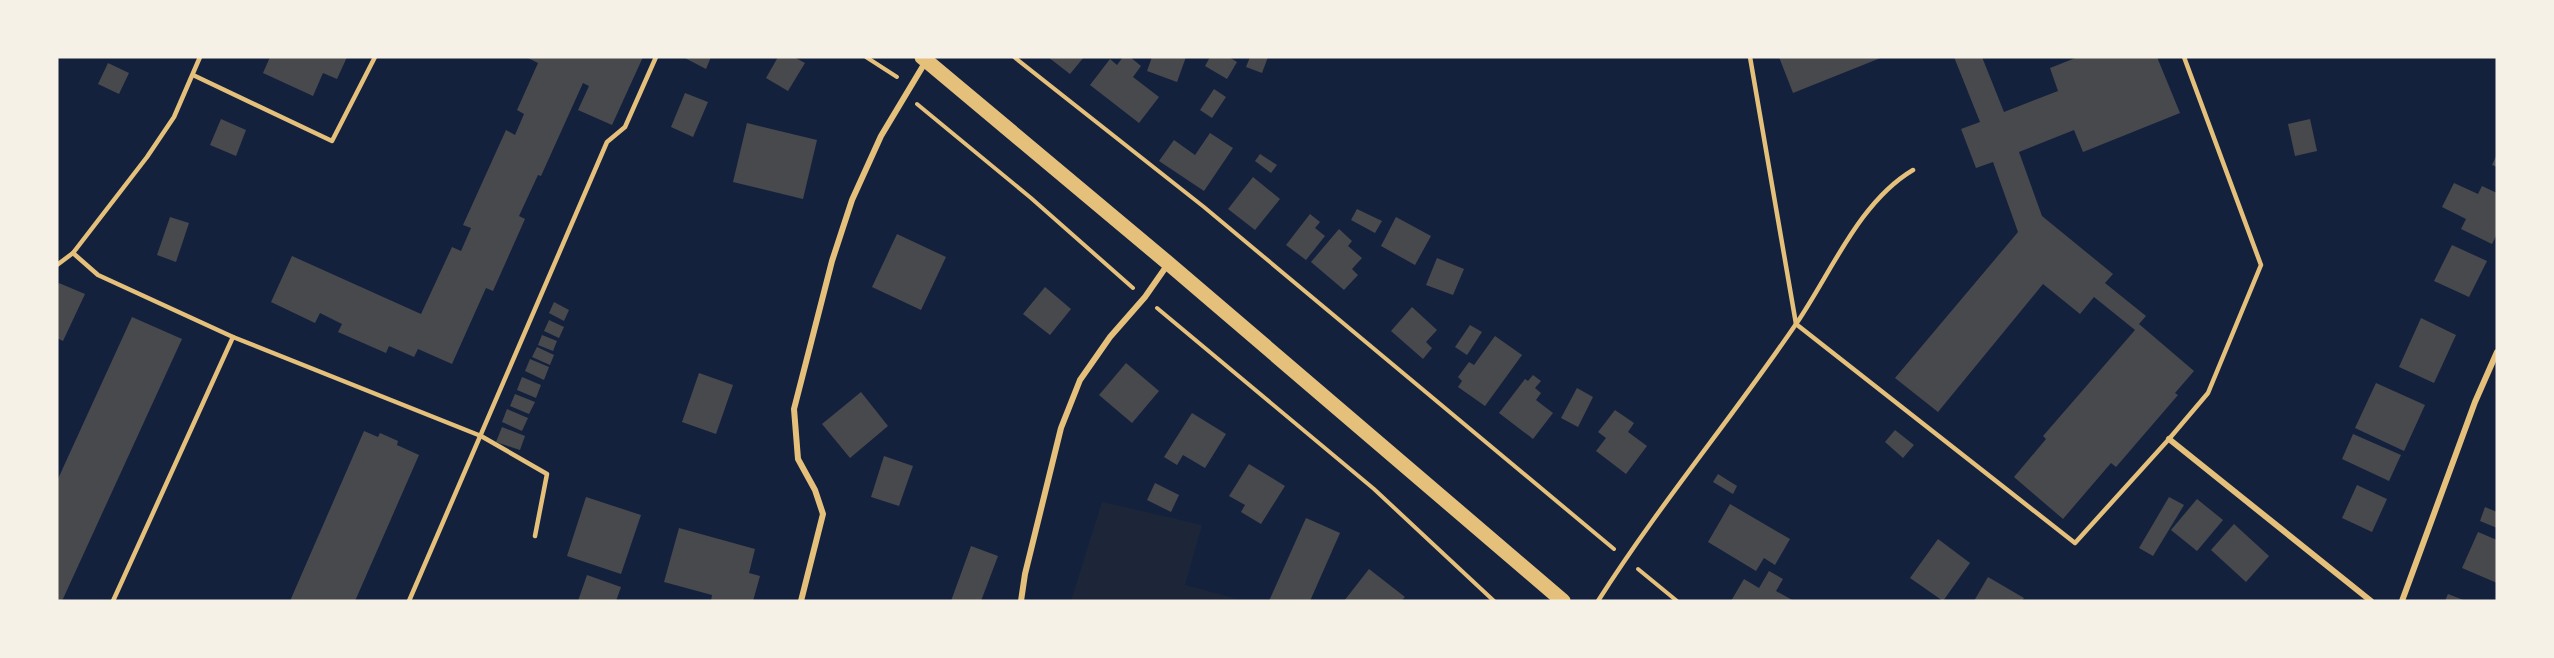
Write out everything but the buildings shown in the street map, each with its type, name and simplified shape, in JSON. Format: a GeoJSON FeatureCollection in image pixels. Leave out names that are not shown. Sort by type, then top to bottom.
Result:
{"type":"FeatureCollection","features":[{"type":"Feature","properties":{"kind":"main road"},"geometry":{"type":"LineString","coordinates":[[924,59],[1168,263],[1563,601]]}},
{"type":"Feature","properties":{"kind":"street"},"geometry":{"type":"LineString","coordinates":[[801,601],[824,514],[815,490],[798,459],[794,409],[832,261],[852,200],[881,136],[906,96],[924,59]]}},
{"type":"Feature","properties":{"kind":"street"},"geometry":{"type":"LineString","coordinates":[[1021,601],[1025,574],[1061,428],[1080,380],[1168,263]]}},
{"type":"Feature","properties":{"kind":"street"},"geometry":{"type":"LineString","coordinates":[[2402,601],[2475,402],[2497,352]]}},
{"type":"Feature","properties":{"kind":"street"},"geometry":{"type":"LineString","coordinates":[[2169,439],[2371,601]]}},
{"type":"Feature","properties":{"kind":"lane"},"geometry":{"type":"LineString","coordinates":[[57,265],[74,253],[174,117],[200,57]]}},
{"type":"Feature","properties":{"kind":"lane"},"geometry":{"type":"LineString","coordinates":[[193,75],[332,141],[375,57]]}},
{"type":"Feature","properties":{"kind":"lane"},"geometry":{"type":"LineString","coordinates":[[409,601],[607,142],[625,128],[656,57]]}},
{"type":"Feature","properties":{"kind":"lane"},"geometry":{"type":"LineString","coordinates":[[1750,57],[1796,324],[2074,543],[2208,393],[2261,266],[2184,57]]}},
{"type":"Feature","properties":{"kind":"lane"},"geometry":{"type":"LineString","coordinates":[[1598,601],[1625,559],[1796,324],[1872,206],[1896,181],[1914,170]]}},
{"type":"Feature","properties":{"kind":"lane"},"geometry":{"type":"LineString","coordinates":[[74,253],[98,275],[232,337],[481,436],[547,474],[535,536]]}},
{"type":"Feature","properties":{"kind":"lane"},"geometry":{"type":"LineString","coordinates":[[113,601],[232,337]]}},
{"type":"Feature","properties":{"kind":"path"},"geometry":{"type":"LineString","coordinates":[[866,57],[899,79],[906,96],[1031,198],[1144,297],[1374,489],[1494,601]]}},
{"type":"Feature","properties":{"kind":"path"},"geometry":{"type":"LineString","coordinates":[[1014,57],[1203,207],[1677,601]]}},
{"type":"Feature","properties":{"kind":"shaded area"},"geometry":{"type":"Polygon","coordinates":[[[1102,502],[1202,525],[1185,585],[1245,601],[1071,601],[1102,502]]]}}]}
